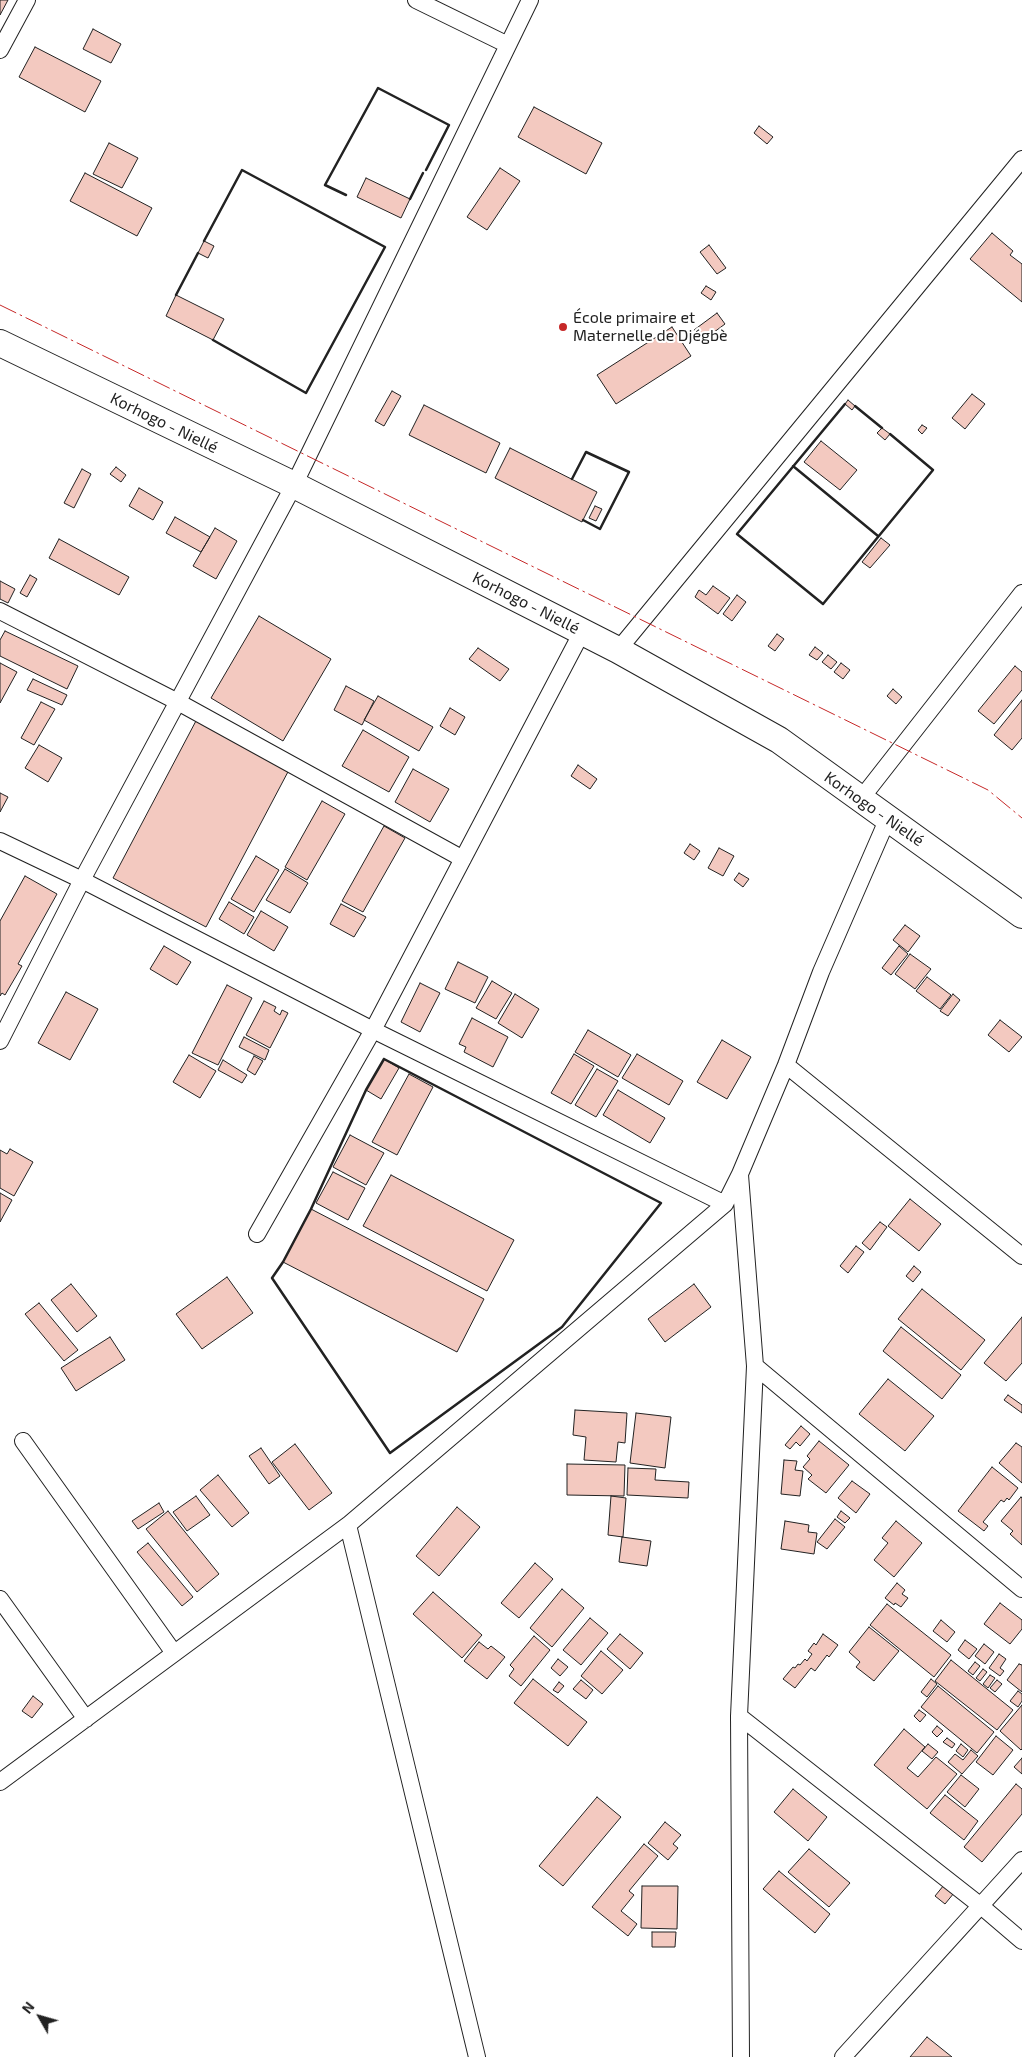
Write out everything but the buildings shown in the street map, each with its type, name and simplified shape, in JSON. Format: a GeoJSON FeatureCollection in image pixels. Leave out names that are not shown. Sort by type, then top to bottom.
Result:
{"type":"FeatureCollection","features":[{"type":"Feature","properties":{"kind":"main road","name":"Korhogo - Niellé"},"geometry":{"type":"LineString","coordinates":[[0,343],[294,485],[618,650],[779,740],[1022,915]]}},
{"type":"Feature","properties":{"kind":"street"},"geometry":{"type":"LineString","coordinates":[[0,50],[27,0]]}},
{"type":"Feature","properties":{"kind":"street"},"geometry":{"type":"LineString","coordinates":[[416,0],[508,45]]}},
{"type":"Feature","properties":{"kind":"street"},"geometry":{"type":"LineString","coordinates":[[0,1041],[82,880],[294,485],[530,0]]}},
{"type":"Feature","properties":{"kind":"street"},"geometry":{"type":"LineString","coordinates":[[618,650],[1022,159]]}},
{"type":"Feature","properties":{"kind":"street"},"geometry":{"type":"LineString","coordinates":[[860,800],[1022,593]]}},
{"type":"Feature","properties":{"kind":"street"},"geometry":{"type":"LineString","coordinates":[[0,611],[178,702],[463,859]]}},
{"type":"Feature","properties":{"kind":"street"},"geometry":{"type":"LineString","coordinates":[[257,1234],[373,1030],[582,632]]}},
{"type":"Feature","properties":{"kind":"street"},"geometry":{"type":"LineString","coordinates":[[0,1782],[348,1526],[725,1204],[740,1174],[786,1065],[821,972],[888,818]]}},
{"type":"Feature","properties":{"kind":"street"},"geometry":{"type":"LineString","coordinates":[[0,841],[82,880],[373,1030],[725,1204]]}},
{"type":"Feature","properties":{"kind":"street"},"geometry":{"type":"LineString","coordinates":[[786,1065],[1022,1256]]}},
{"type":"Feature","properties":{"kind":"street"},"geometry":{"type":"LineString","coordinates":[[740,1174],[755,1366],[739,1716],[741,2057]]}},
{"type":"Feature","properties":{"kind":"street"},"geometry":{"type":"LineString","coordinates":[[755,1366],[1022,1589]]}},
{"type":"Feature","properties":{"kind":"street"},"geometry":{"type":"LineString","coordinates":[[23,1441],[174,1654]]}},
{"type":"Feature","properties":{"kind":"street"},"geometry":{"type":"LineString","coordinates":[[348,1526],[477,2057]]}},
{"type":"Feature","properties":{"kind":"street"},"geometry":{"type":"LineString","coordinates":[[0,1599],[86,1719]]}},
{"type":"Feature","properties":{"kind":"street"},"geometry":{"type":"LineString","coordinates":[[739,1716],[981,1906],[1022,1941]]}},
{"type":"Feature","properties":{"kind":"street"},"geometry":{"type":"LineString","coordinates":[[843,2057],[1022,1860]]}},
{"type":"Feature","properties":{"kind":"wall"},"geometry":{"type":"LineString","coordinates":[[346,195],[325,185],[378,88],[449,125],[426,170]]}},
{"type":"Feature","properties":{"kind":"wall"},"geometry":{"type":"LineString","coordinates":[[204,241],[242,170],[385,247],[306,393],[213,340]]}},
{"type":"Feature","properties":{"kind":"wall"},"geometry":{"type":"LineString","coordinates":[[410,199],[423,173]]}},
{"type":"Feature","properties":{"kind":"wall"},"geometry":{"type":"LineString","coordinates":[[176,295],[198,253]]}},
{"type":"Feature","properties":{"kind":"wall"},"geometry":{"type":"LineString","coordinates":[[845,404],[737,534],[823,604],[933,470],[890,434]]}},
{"type":"Feature","properties":{"kind":"wall"},"geometry":{"type":"LineString","coordinates":[[855,406],[882,428]]}},
{"type":"Feature","properties":{"kind":"wall"},"geometry":{"type":"LineString","coordinates":[[572,479],[586,452],[629,472],[600,529],[583,520]]}},
{"type":"Feature","properties":{"kind":"wall"},"geometry":{"type":"LineString","coordinates":[[793,466],[878,536]]}},
{"type":"Feature","properties":{"kind":"wall"},"geometry":{"type":"LineString","coordinates":[[384,1059],[661,1203],[562,1327],[390,1453],[272,1278],[283,1262],[311,1209],[366,1090],[384,1059]]}},
{"type":"Feature","properties":{"kind":"power"},"geometry":{"type":"LineString","coordinates":[[0,305],[988,790],[1022,818]]}},
{"type":"Feature","properties":{"kind":"place","name":"École primaire et Maternelle de Djégbè"},"geometry":{"type":"Point","coordinates":[563,327]}}]}
